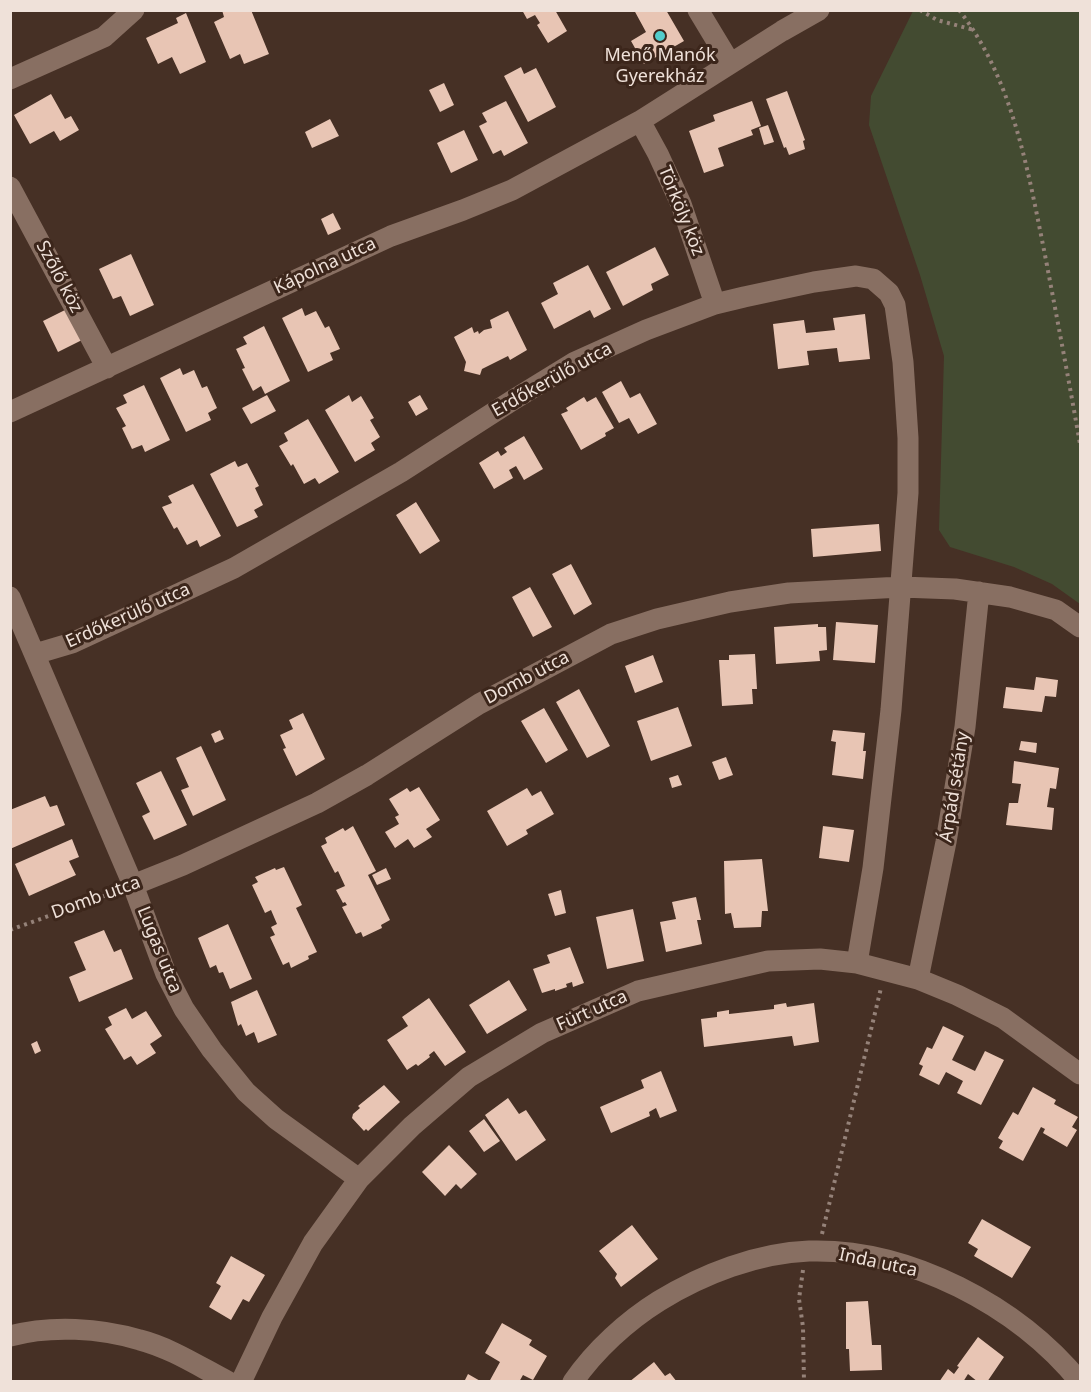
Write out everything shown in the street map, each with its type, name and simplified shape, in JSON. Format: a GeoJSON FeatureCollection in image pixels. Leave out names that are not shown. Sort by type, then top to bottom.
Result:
{"type":"FeatureCollection","features":[{"type":"Feature","properties":{"kind":"street"},"geometry":{"type":"LineString","coordinates":[[10,79],[104,37],[134,10]]}},
{"type":"Feature","properties":{"kind":"street"},"geometry":{"type":"LineString","coordinates":[[698,10],[730,63]]}},
{"type":"Feature","properties":{"kind":"street","name":"Kápolna utca"},"geometry":{"type":"LineString","coordinates":[[10,412],[391,236],[512,190],[640,121],[730,63],[819,10]]}},
{"type":"Feature","properties":{"kind":"street","name":"Törköly köz"},"geometry":{"type":"LineString","coordinates":[[640,121],[681,204],[715,304]]}},
{"type":"Feature","properties":{"kind":"street","name":"Szőlő köz"},"geometry":{"type":"LineString","coordinates":[[10,187],[107,368]]}},
{"type":"Feature","properties":{"kind":"street","name":"Erdőkerülő utca"},"geometry":{"type":"LineString","coordinates":[[35,654],[72,643],[234,568],[401,472],[575,362],[646,330],[715,304],[814,282],[856,276],[873,279],[889,293],[895,305],[903,362],[908,438],[908,493],[901,587]]}},
{"type":"Feature","properties":{"kind":"street"},"geometry":{"type":"LineString","coordinates":[[857,963],[880,809],[901,587]]}},
{"type":"Feature","properties":{"kind":"street","name":"Domb utca"},"geometry":{"type":"LineString","coordinates":[[133,885],[183,865],[317,803],[367,775],[479,704],[611,634],[657,619],[730,602],[789,593],[901,587],[955,588],[1056,610],[1080,627]]}},
{"type":"Feature","properties":{"kind":"street","name":"Árpád sétány"},"geometry":{"type":"LineString","coordinates":[[918,979],[944,852],[963,738],[979,592]]}},
{"type":"Feature","properties":{"kind":"street","name":"Lugas utca"},"geometry":{"type":"LineString","coordinates":[[10,597],[133,885],[166,974],[184,1009],[212,1050],[246,1092],[276,1119],[359,1179]]}},
{"type":"Feature","properties":{"kind":"street","name":"Fürt utca"},"geometry":{"type":"LineString","coordinates":[[240,1382],[272,1317],[313,1243],[359,1179],[412,1126],[469,1077],[542,1033],[638,991],[768,961],[820,959],[857,963],[918,979],[957,995],[1003,1018],[1080,1074]]}},
{"type":"Feature","properties":{"kind":"street","name":"Inda utca"},"geometry":{"type":"LineString","coordinates":[[573,1382],[612,1338],[643,1311],[680,1288],[719,1271],[766,1257],[812,1251],[850,1253],[878,1259],[945,1280],[1006,1314],[1038,1339],[1070,1369],[1080,1382]]}},
{"type":"Feature","properties":{"kind":"street"},"geometry":{"type":"LineString","coordinates":[[10,1336],[43,1330],[64,1330],[105,1333],[141,1340],[174,1353],[229,1382]]}},
{"type":"Feature","properties":{"kind":"path"},"geometry":{"type":"LineString","coordinates":[[920,10],[937,20],[974,30]]}},
{"type":"Feature","properties":{"kind":"path"},"geometry":{"type":"LineString","coordinates":[[959,10],[974,30],[1002,86],[1030,181],[1080,444]]}},
{"type":"Feature","properties":{"kind":"path","name":"Domb utca"},"geometry":{"type":"LineString","coordinates":[[10,930],[133,885]]}},
{"type":"Feature","properties":{"kind":"path"},"geometry":{"type":"LineString","coordinates":[[804,1382],[803,1327],[799,1299],[846,1142],[885,970]]}},
{"type":"Feature","properties":{"kind":"green space"},"geometry":{"type":"Polygon","coordinates":[[[913,11],[1080,11],[1080,604],[1052,584],[1014,567],[950,547],[939,530],[944,356],[920,275],[869,125],[871,96],[913,11]]]}},
{"type":"Feature","properties":{"kind":"building"},"geometry":{"type":"Polygon","coordinates":[[[222,10],[251,10],[269,54],[244,64],[240,54],[230,59],[214,22],[224,17],[222,10]]]}},
{"type":"Feature","properties":{"kind":"building"},"geometry":{"type":"Polygon","coordinates":[[[522,10],[555,10],[567,31],[548,43],[537,25],[540,23],[535,15],[527,19],[522,10]]]}},
{"type":"Feature","properties":{"kind":"building","name":"Menő Manók Gyerekház"},"geometry":{"type":"Polygon","coordinates":[[[634,10],[666,10],[684,41],[644,64],[631,41],[646,32],[634,10]]]}},
{"type":"Feature","properties":{"kind":"building"},"geometry":{"type":"Polygon","coordinates":[[[186,13],[206,62],[180,74],[172,57],[158,64],[146,38],[178,23],[176,18],[186,13]]]}},
{"type":"Feature","properties":{"kind":"building"},"geometry":{"type":"Polygon","coordinates":[[[521,67],[524,74],[536,68],[556,107],[528,122],[504,76],[521,67]]]}},
{"type":"Feature","properties":{"kind":"building"},"geometry":{"type":"Polygon","coordinates":[[[444,83],[454,105],[440,112],[429,90],[444,83]]]}},
{"type":"Feature","properties":{"kind":"building"},"geometry":{"type":"Polygon","coordinates":[[[787,91],[805,140],[803,141],[805,149],[789,155],[786,147],[784,148],[766,99],[787,91]]]}},
{"type":"Feature","properties":{"kind":"building"},"geometry":{"type":"Polygon","coordinates":[[[51,94],[65,119],[71,116],[79,130],[60,141],[54,131],[30,144],[14,115],[51,94]]]}},
{"type":"Feature","properties":{"kind":"building"},"geometry":{"type":"Polygon","coordinates":[[[506,101],[528,143],[504,156],[501,150],[493,154],[479,126],[487,122],[482,113],[506,101]]]}},
{"type":"Feature","properties":{"kind":"building"},"geometry":{"type":"Polygon","coordinates":[[[752,101],[761,126],[751,130],[753,135],[718,148],[724,166],[704,173],[689,131],[715,121],[713,115],[752,101]]]}},
{"type":"Feature","properties":{"kind":"building"},"geometry":{"type":"Polygon","coordinates":[[[330,119],[339,136],[312,148],[305,132],[330,119]]]}},
{"type":"Feature","properties":{"kind":"building"},"geometry":{"type":"Polygon","coordinates":[[[768,125],[774,142],[764,145],[759,128],[768,125]]]}},
{"type":"Feature","properties":{"kind":"building"},"geometry":{"type":"Polygon","coordinates":[[[464,130],[478,160],[451,173],[437,143],[464,130]]]}},
{"type":"Feature","properties":{"kind":"building"},"geometry":{"type":"Polygon","coordinates":[[[333,213],[341,229],[328,235],[321,219],[333,213]]]}},
{"type":"Feature","properties":{"kind":"building"},"geometry":{"type":"Polygon","coordinates":[[[655,247],[669,275],[651,284],[653,290],[623,306],[606,272],[655,247]]]}},
{"type":"Feature","properties":{"kind":"building"},"geometry":{"type":"Polygon","coordinates":[[[131,254],[154,305],[130,316],[121,296],[113,299],[99,269],[131,254]]]}},
{"type":"Feature","properties":{"kind":"building"},"geometry":{"type":"Polygon","coordinates":[[[588,265],[611,309],[594,318],[590,310],[554,329],[541,303],[558,294],[553,283],[588,265]]]}},
{"type":"Feature","properties":{"kind":"building"},"geometry":{"type":"Polygon","coordinates":[[[73,306],[88,337],[58,352],[43,321],[73,306]]]}},
{"type":"Feature","properties":{"kind":"building"},"geometry":{"type":"Polygon","coordinates":[[[302,308],[305,316],[316,311],[325,328],[329,326],[340,349],[330,353],[333,360],[308,372],[282,318],[302,308]]]}},
{"type":"Feature","properties":{"kind":"building"},"geometry":{"type":"Polygon","coordinates":[[[508,311],[527,350],[510,360],[508,356],[482,369],[480,375],[464,371],[466,362],[454,337],[472,327],[474,333],[478,331],[479,334],[492,328],[490,320],[508,311]]]}},
{"type":"Feature","properties":{"kind":"building"},"geometry":{"type":"Polygon","coordinates":[[[865,314],[870,359],[839,362],[837,348],[807,351],[809,365],[778,369],[773,324],[804,320],[806,333],[835,330],[833,318],[865,314]]]}},
{"type":"Feature","properties":{"kind":"building"},"geometry":{"type":"Polygon","coordinates":[[[264,326],[290,381],[265,394],[261,386],[253,391],[242,369],[245,368],[236,349],[247,344],[243,337],[264,326]]]}},
{"type":"Feature","properties":{"kind":"building"},"geometry":{"type":"Polygon","coordinates":[[[180,368],[183,375],[194,370],[202,388],[207,386],[217,408],[208,413],[211,420],[186,432],[160,378],[180,368]]]}},
{"type":"Feature","properties":{"kind":"building"},"geometry":{"type":"Polygon","coordinates":[[[621,381],[630,398],[640,393],[657,424],[638,434],[629,418],[619,423],[602,392],[621,381]]]}},
{"type":"Feature","properties":{"kind":"building"},"geometry":{"type":"Polygon","coordinates":[[[144,385],[170,440],[145,452],[142,445],[132,449],[122,428],[126,426],[116,408],[127,403],[123,395],[144,385]]]}},
{"type":"Feature","properties":{"kind":"building"},"geometry":{"type":"Polygon","coordinates":[[[267,395],[276,411],[251,424],[242,408],[267,395]]]}},
{"type":"Feature","properties":{"kind":"building"},"geometry":{"type":"Polygon","coordinates":[[[349,395],[352,402],[361,396],[374,418],[370,420],[380,437],[371,443],[375,450],[355,462],[325,410],[349,395]]]}},
{"type":"Feature","properties":{"kind":"building"},"geometry":{"type":"Polygon","coordinates":[[[420,395],[428,409],[416,416],[408,402],[420,395]]]}},
{"type":"Feature","properties":{"kind":"building"},"geometry":{"type":"Polygon","coordinates":[[[584,397],[587,402],[596,397],[614,428],[605,433],[606,436],[581,450],[561,414],[568,411],[566,408],[584,397]]]}},
{"type":"Feature","properties":{"kind":"building"},"geometry":{"type":"Polygon","coordinates":[[[308,419],[339,472],[319,484],[315,478],[304,484],[293,464],[291,466],[279,446],[288,441],[284,433],[308,419]]]}},
{"type":"Feature","properties":{"kind":"building"},"geometry":{"type":"Polygon","coordinates":[[[524,436],[543,469],[524,480],[516,466],[509,470],[513,478],[494,489],[479,463],[498,451],[501,456],[507,452],[504,448],[524,436]]]}},
{"type":"Feature","properties":{"kind":"building"},"geometry":{"type":"Polygon","coordinates":[[[235,461],[238,467],[247,463],[259,486],[255,488],[263,505],[254,510],[258,517],[237,527],[210,474],[235,461]]]}},
{"type":"Feature","properties":{"kind":"building"},"geometry":{"type":"Polygon","coordinates":[[[193,484],[221,536],[200,547],[197,540],[187,545],[177,527],[174,529],[162,507],[172,503],[168,496],[193,484]]]}},
{"type":"Feature","properties":{"kind":"building"},"geometry":{"type":"Polygon","coordinates":[[[416,502],[440,541],[420,554],[396,515],[416,502]]]}},
{"type":"Feature","properties":{"kind":"building"},"geometry":{"type":"Polygon","coordinates":[[[879,524],[881,551],[813,557],[811,529],[879,524]]]}},
{"type":"Feature","properties":{"kind":"building"},"geometry":{"type":"Polygon","coordinates":[[[571,564],[592,604],[574,615],[552,574],[571,564]]]}},
{"type":"Feature","properties":{"kind":"building"},"geometry":{"type":"Polygon","coordinates":[[[530,587],[552,627],[533,637],[512,597],[530,587]]]}},
{"type":"Feature","properties":{"kind":"building"},"geometry":{"type":"Polygon","coordinates":[[[836,622],[878,625],[875,663],[833,660],[836,622]]]}},
{"type":"Feature","properties":{"kind":"building"},"geometry":{"type":"Polygon","coordinates":[[[818,624],[818,627],[826,627],[827,650],[819,651],[820,661],[776,664],[774,627],[818,624]]]}},
{"type":"Feature","properties":{"kind":"building"},"geometry":{"type":"Polygon","coordinates":[[[755,654],[757,689],[752,689],[753,704],[722,706],[719,660],[729,660],[729,655],[755,654]]]}},
{"type":"Feature","properties":{"kind":"building"},"geometry":{"type":"Polygon","coordinates":[[[653,655],[663,682],[635,693],[625,666],[653,655]]]}},
{"type":"Feature","properties":{"kind":"building"},"geometry":{"type":"Polygon","coordinates":[[[1036,677],[1058,680],[1056,697],[1045,696],[1042,712],[1003,708],[1006,687],[1034,690],[1036,677]]]}},
{"type":"Feature","properties":{"kind":"building"},"geometry":{"type":"Polygon","coordinates":[[[579,689],[610,746],[587,758],[556,702],[579,689]]]}},
{"type":"Feature","properties":{"kind":"building"},"geometry":{"type":"Polygon","coordinates":[[[678,707],[692,746],[651,761],[637,721],[678,707]]]}},
{"type":"Feature","properties":{"kind":"building"},"geometry":{"type":"Polygon","coordinates":[[[544,708],[568,750],[546,763],[521,721],[544,708]]]}},
{"type":"Feature","properties":{"kind":"building"},"geometry":{"type":"Polygon","coordinates":[[[303,713],[325,759],[296,776],[283,749],[286,748],[280,735],[293,729],[289,720],[303,713]]]}},
{"type":"Feature","properties":{"kind":"building"},"geometry":{"type":"Polygon","coordinates":[[[220,730],[224,739],[215,743],[211,734],[220,730]]]}},
{"type":"Feature","properties":{"kind":"building"},"geometry":{"type":"Polygon","coordinates":[[[833,730],[865,733],[863,779],[832,775],[836,742],[831,741],[833,730]]]}},
{"type":"Feature","properties":{"kind":"building"},"geometry":{"type":"Polygon","coordinates":[[[1021,741],[1037,743],[1036,753],[1019,750],[1021,741]]]}},
{"type":"Feature","properties":{"kind":"building"},"geometry":{"type":"Polygon","coordinates":[[[201,746],[226,800],[193,816],[181,790],[189,787],[176,758],[201,746]]]}},
{"type":"Feature","properties":{"kind":"building"},"geometry":{"type":"Polygon","coordinates":[[[726,757],[733,775],[719,780],[712,762],[726,757]]]}},
{"type":"Feature","properties":{"kind":"building"},"geometry":{"type":"Polygon","coordinates":[[[1014,761],[1059,768],[1056,789],[1050,788],[1047,807],[1054,808],[1052,830],[1006,825],[1009,803],[1018,803],[1021,784],[1012,783],[1014,761]]]}},
{"type":"Feature","properties":{"kind":"building"},"geometry":{"type":"Polygon","coordinates":[[[161,771],[187,825],[154,840],[142,816],[150,812],[136,783],[161,771]]]}},
{"type":"Feature","properties":{"kind":"building"},"geometry":{"type":"Polygon","coordinates":[[[678,775],[682,785],[672,788],[669,778],[678,775]]]}},
{"type":"Feature","properties":{"kind":"building"},"geometry":{"type":"Polygon","coordinates":[[[419,787],[440,820],[426,829],[432,837],[414,848],[408,839],[395,848],[385,832],[399,824],[395,817],[399,815],[389,799],[407,788],[410,792],[419,787]]]}},
{"type":"Feature","properties":{"kind":"building"},"geometry":{"type":"Polygon","coordinates":[[[527,788],[532,796],[541,791],[554,814],[526,830],[528,834],[507,846],[487,811],[527,788]]]}},
{"type":"Feature","properties":{"kind":"building"},"geometry":{"type":"Polygon","coordinates":[[[45,796],[50,807],[57,805],[65,825],[10,849],[10,810],[45,796]]]}},
{"type":"Feature","properties":{"kind":"building"},"geometry":{"type":"Polygon","coordinates":[[[353,826],[376,871],[368,875],[390,920],[381,925],[382,928],[363,937],[361,932],[356,934],[342,907],[347,905],[343,903],[336,890],[345,886],[338,871],[335,873],[321,846],[327,843],[325,838],[343,828],[345,831],[353,826]]]}},
{"type":"Feature","properties":{"kind":"building"},"geometry":{"type":"Polygon","coordinates":[[[823,826],[854,830],[849,862],[819,858],[823,826]]]}},
{"type":"Feature","properties":{"kind":"building"},"geometry":{"type":"Polygon","coordinates":[[[72,839],[79,857],[69,861],[76,875],[29,896],[15,864],[72,839]]]}},
{"type":"Feature","properties":{"kind":"building"},"geometry":{"type":"Polygon","coordinates":[[[762,859],[768,911],[762,911],[761,927],[734,928],[731,913],[725,914],[724,861],[762,859]]]}},
{"type":"Feature","properties":{"kind":"building"},"geometry":{"type":"Polygon","coordinates":[[[284,867],[302,905],[296,908],[317,952],[291,968],[289,962],[283,965],[270,937],[275,935],[271,927],[277,924],[271,910],[265,913],[252,885],[258,882],[255,877],[275,868],[276,870],[284,867]]]}},
{"type":"Feature","properties":{"kind":"building"},"geometry":{"type":"Polygon","coordinates":[[[386,868],[391,879],[377,885],[372,875],[386,868]]]}},
{"type":"Feature","properties":{"kind":"building"},"geometry":{"type":"Polygon","coordinates":[[[561,890],[566,913],[555,916],[548,894],[561,890]]]}},
{"type":"Feature","properties":{"kind":"building"},"geometry":{"type":"Polygon","coordinates":[[[696,897],[701,920],[697,920],[702,944],[666,952],[660,922],[676,919],[672,902],[696,897]]]}},
{"type":"Feature","properties":{"kind":"building"},"geometry":{"type":"Polygon","coordinates":[[[633,909],[644,961],[607,969],[596,917],[633,909]]]}},
{"type":"Feature","properties":{"kind":"building"},"geometry":{"type":"Polygon","coordinates":[[[228,924],[252,979],[230,989],[223,972],[219,973],[216,965],[210,968],[198,938],[228,924]]]}},
{"type":"Feature","properties":{"kind":"building"},"geometry":{"type":"Polygon","coordinates":[[[104,930],[114,952],[121,949],[133,979],[79,1002],[69,977],[86,970],[74,942],[104,930]]]}},
{"type":"Feature","properties":{"kind":"building"},"geometry":{"type":"Polygon","coordinates":[[[570,947],[584,983],[573,987],[572,982],[566,984],[567,987],[542,993],[533,969],[550,963],[547,955],[570,947]]]}},
{"type":"Feature","properties":{"kind":"building"},"geometry":{"type":"Polygon","coordinates":[[[509,980],[527,1010],[487,1034],[469,1005],[509,980]]]}},
{"type":"Feature","properties":{"kind":"building"},"geometry":{"type":"Polygon","coordinates":[[[257,990],[277,1035],[258,1043],[254,1032],[246,1036],[241,1024],[238,1026],[231,1002],[257,990]]]}},
{"type":"Feature","properties":{"kind":"building"},"geometry":{"type":"Polygon","coordinates":[[[429,998],[466,1052],[445,1066],[434,1051],[418,1066],[416,1064],[407,1070],[387,1040],[408,1026],[402,1017],[429,998]]]}},
{"type":"Feature","properties":{"kind":"building"},"geometry":{"type":"Polygon","coordinates":[[[786,1003],[787,1007],[814,1003],[819,1042],[794,1046],[792,1036],[704,1047],[701,1019],[717,1017],[717,1012],[729,1010],[729,1014],[774,1009],[774,1005],[786,1003]]]}},
{"type":"Feature","properties":{"kind":"building"},"geometry":{"type":"Polygon","coordinates":[[[126,1008],[132,1019],[146,1011],[162,1036],[150,1044],[156,1053],[137,1065],[131,1056],[124,1060],[105,1029],[112,1025],[108,1017],[126,1008]]]}},
{"type":"Feature","properties":{"kind":"building"},"geometry":{"type":"Polygon","coordinates":[[[943,1026],[964,1036],[952,1060],[975,1071],[985,1051],[1004,1060],[981,1105],[957,1093],[963,1081],[946,1072],[939,1085],[919,1075],[923,1066],[919,1064],[927,1047],[932,1049],[943,1026]]]}},
{"type":"Feature","properties":{"kind":"building"},"geometry":{"type":"Polygon","coordinates":[[[37,1041],[41,1051],[35,1054],[31,1044],[37,1041]]]}},
{"type":"Feature","properties":{"kind":"building"},"geometry":{"type":"Polygon","coordinates":[[[661,1071],[677,1111],[660,1118],[656,1108],[649,1112],[650,1116],[611,1133],[600,1107],[644,1088],[641,1080],[661,1071]]]}},
{"type":"Feature","properties":{"kind":"building"},"geometry":{"type":"Polygon","coordinates":[[[384,1085],[400,1102],[368,1131],[366,1129],[364,1131],[352,1118],[353,1114],[360,1108],[358,1106],[384,1085]]]}},
{"type":"Feature","properties":{"kind":"building"},"geometry":{"type":"Polygon","coordinates":[[[1033,1087],[1056,1100],[1054,1104],[1078,1117],[1072,1127],[1077,1130],[1067,1147],[1043,1133],[1045,1129],[1041,1127],[1023,1161],[999,1148],[1003,1141],[998,1138],[1013,1112],[1018,1115],[1033,1087]]]}},
{"type":"Feature","properties":{"kind":"building"},"geometry":{"type":"Polygon","coordinates":[[[508,1098],[519,1114],[526,1110],[546,1140],[516,1161],[485,1115],[508,1098]]]}},
{"type":"Feature","properties":{"kind":"building"},"geometry":{"type":"Polygon","coordinates":[[[484,1119],[500,1141],[484,1152],[469,1131],[484,1119]]]}},
{"type":"Feature","properties":{"kind":"building"},"geometry":{"type":"Polygon","coordinates":[[[449,1145],[477,1174],[461,1189],[456,1184],[445,1196],[422,1172],[449,1145]]]}},
{"type":"Feature","properties":{"kind":"building"},"geometry":{"type":"Polygon","coordinates":[[[982,1219],[1031,1247],[1012,1278],[974,1256],[978,1249],[968,1243],[982,1219]]]}},
{"type":"Feature","properties":{"kind":"building"},"geometry":{"type":"Polygon","coordinates":[[[632,1225],[658,1259],[621,1287],[615,1278],[617,1274],[599,1251],[632,1225]]]}},
{"type":"Feature","properties":{"kind":"building"},"geometry":{"type":"Polygon","coordinates":[[[231,1256],[265,1275],[249,1302],[243,1299],[231,1320],[209,1307],[221,1286],[216,1283],[231,1256]]]}},
{"type":"Feature","properties":{"kind":"building"},"geometry":{"type":"Polygon","coordinates":[[[868,1301],[872,1345],[881,1345],[882,1370],[850,1371],[849,1349],[846,1349],[846,1302],[868,1301]]]}},
{"type":"Feature","properties":{"kind":"building"},"geometry":{"type":"Polygon","coordinates":[[[502,1323],[532,1340],[529,1345],[547,1356],[533,1380],[523,1375],[519,1382],[489,1382],[500,1362],[485,1353],[502,1323]]]}},
{"type":"Feature","properties":{"kind":"building"},"geometry":{"type":"Polygon","coordinates":[[[978,1337],[1004,1357],[987,1382],[978,1382],[968,1374],[963,1382],[939,1382],[948,1369],[954,1374],[959,1367],[957,1366],[978,1337]]]}},
{"type":"Feature","properties":{"kind":"building"},"geometry":{"type":"Polygon","coordinates":[[[654,1362],[665,1376],[670,1373],[677,1382],[629,1382],[654,1362]]]}},
{"type":"Feature","properties":{"kind":"building"},"geometry":{"type":"Polygon","coordinates":[[[468,1374],[482,1382],[464,1382],[468,1374]]]}},
{"type":"Feature","properties":{"kind":"place","name":"Menő Manók Gyerekház"},"geometry":{"type":"Point","coordinates":[660,36]}}]}
